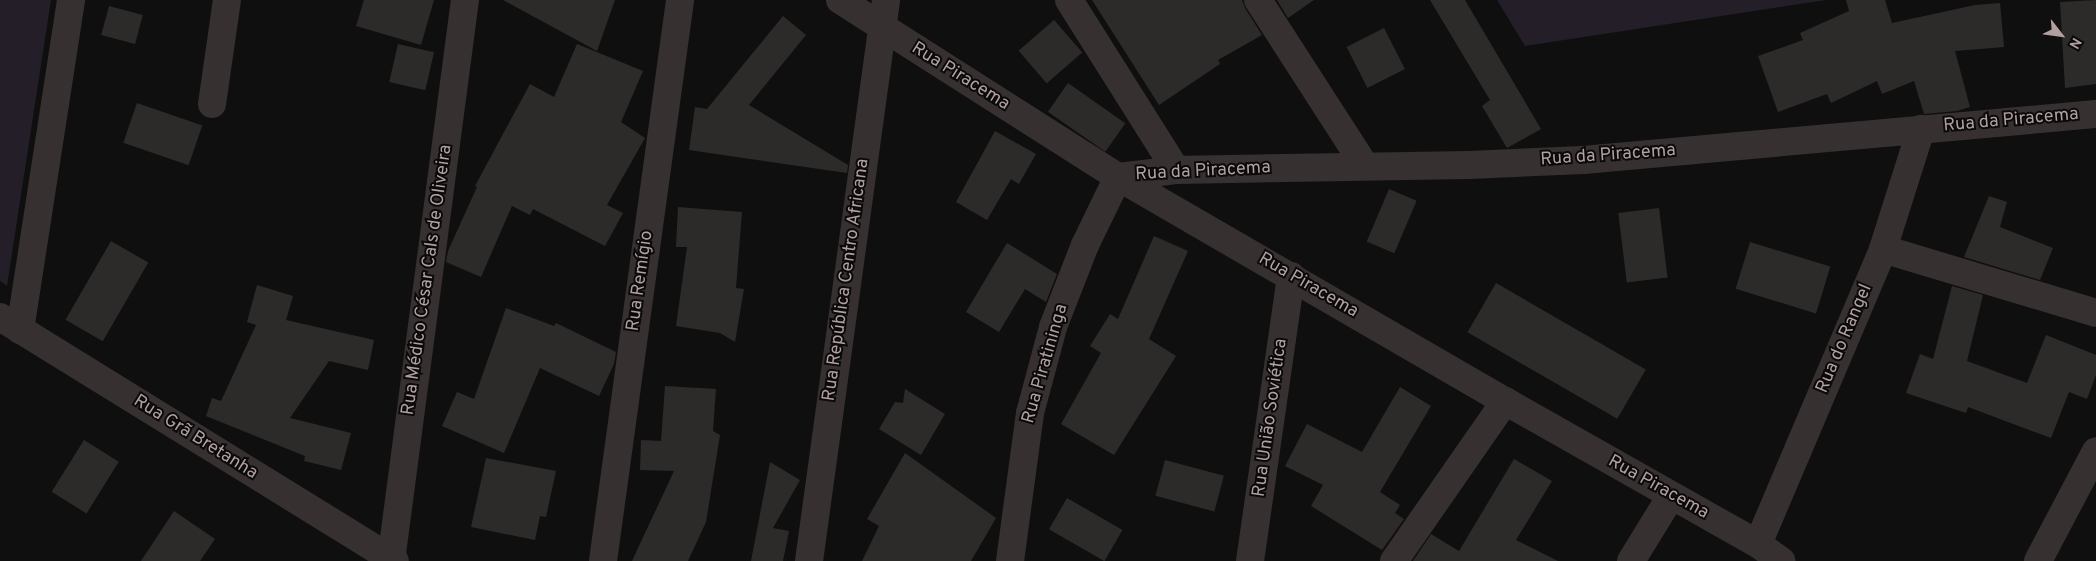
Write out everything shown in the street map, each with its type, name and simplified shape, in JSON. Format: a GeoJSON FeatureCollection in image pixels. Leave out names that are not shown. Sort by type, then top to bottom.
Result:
{"type":"FeatureCollection","features":[{"type":"Feature","properties":{"kind":"street"},"geometry":{"type":"LineString","coordinates":[[10,323],[71,0]]}},
{"type":"Feature","properties":{"kind":"street"},"geometry":{"type":"LineString","coordinates":[[212,104],[227,0]]}},
{"type":"Feature","properties":{"kind":"street","name":"Rua Médico César Cals de Oliveira"},"geometry":{"type":"LineString","coordinates":[[392,560],[465,0]]}},
{"type":"Feature","properties":{"kind":"street","name":"Rua Remígio"},"geometry":{"type":"LineString","coordinates":[[603,561],[680,0]]}},
{"type":"Feature","properties":{"kind":"street","name":"Rua Piracema"},"geometry":{"type":"LineString","coordinates":[[840,0],[1118,177],[1505,401],[1758,544],[1781,561]]}},
{"type":"Feature","properties":{"kind":"street","name":"Rua República Centro Africana"},"geometry":{"type":"LineString","coordinates":[[809,561],[886,0]]}},
{"type":"Feature","properties":{"kind":"street"},"geometry":{"type":"LineString","coordinates":[[1069,0],[1176,170]]}},
{"type":"Feature","properties":{"kind":"street"},"geometry":{"type":"LineString","coordinates":[[1258,0],[1364,166]]}},
{"type":"Feature","properties":{"kind":"street","name":"Rua da Piracema"},"geometry":{"type":"LineString","coordinates":[[1118,177],[1176,170],[1469,166],[1583,160],[2096,114]]}},
{"type":"Feature","properties":{"kind":"street","name":"Rua do Rangel"},"geometry":{"type":"LineString","coordinates":[[1758,544],[1883,249],[1921,129]]}},
{"type":"Feature","properties":{"kind":"street","name":"Rua Piratininga"},"geometry":{"type":"LineString","coordinates":[[1010,561],[1030,413],[1053,327],[1085,245],[1118,177]]}},
{"type":"Feature","properties":{"kind":"street"},"geometry":{"type":"LineString","coordinates":[[1883,249],[2096,313]]}},
{"type":"Feature","properties":{"kind":"street","name":"Rua União Soviética"},"geometry":{"type":"LineString","coordinates":[[1250,561],[1292,276]]}},
{"type":"Feature","properties":{"kind":"street","name":"Rua Grã Bretanha"},"geometry":{"type":"LineString","coordinates":[[10,323],[392,560]]}},
{"type":"Feature","properties":{"kind":"street"},"geometry":{"type":"LineString","coordinates":[[1394,561],[1505,401]]}},
{"type":"Feature","properties":{"kind":"street"},"geometry":{"type":"LineString","coordinates":[[2038,561],[2096,450]]}},
{"type":"Feature","properties":{"kind":"street"},"geometry":{"type":"LineString","coordinates":[[1631,561],[1671,496]]}},
{"type":"Feature","properties":{"kind":"shaded area"},"geometry":{"type":"Polygon","coordinates":[[[0,0],[51,0],[7,286],[0,281],[0,0]]]}},
{"type":"Feature","properties":{"kind":"shaded area"},"geometry":{"type":"Polygon","coordinates":[[[1497,0],[1826,0],[1525,46],[1497,0]]]}},
{"type":"Feature","properties":{"kind":"building"},"geometry":{"type":"Polygon","coordinates":[[[364,0],[434,0],[421,45],[356,26],[364,0]]]}},
{"type":"Feature","properties":{"kind":"building"},"geometry":{"type":"Polygon","coordinates":[[[503,0],[615,0],[597,51],[503,0]]]}},
{"type":"Feature","properties":{"kind":"building"},"geometry":{"type":"Polygon","coordinates":[[[1092,0],[1242,0],[1262,35],[1218,60],[1220,64],[1159,105],[1092,0]]]}},
{"type":"Feature","properties":{"kind":"building"},"geometry":{"type":"Polygon","coordinates":[[[1277,0],[1314,0],[1288,18],[1277,0]]]}},
{"type":"Feature","properties":{"kind":"building"},"geometry":{"type":"Polygon","coordinates":[[[1430,0],[1465,0],[1541,129],[1507,148],[1482,106],[1490,100],[1430,0]]]}},
{"type":"Feature","properties":{"kind":"building"},"geometry":{"type":"Polygon","coordinates":[[[1846,0],[1885,0],[1892,23],[1975,5],[2000,3],[2004,47],[1955,51],[1970,107],[1957,111],[1924,114],[1914,81],[1882,94],[1877,81],[1831,103],[1827,94],[1778,112],[1758,56],[1803,40],[1800,33],[1849,11],[1846,0]]]}},
{"type":"Feature","properties":{"kind":"building"},"geometry":{"type":"Polygon","coordinates":[[[2096,0],[2096,84],[2065,88],[2060,2],[2096,0]]]}},
{"type":"Feature","properties":{"kind":"building"},"geometry":{"type":"Polygon","coordinates":[[[109,6],[143,15],[135,44],[101,35],[109,6]]]}},
{"type":"Feature","properties":{"kind":"building"},"geometry":{"type":"Polygon","coordinates":[[[783,16],[806,35],[749,105],[848,165],[847,173],[689,150],[695,107],[707,109],[783,16]]]}},
{"type":"Feature","properties":{"kind":"building"},"geometry":{"type":"Polygon","coordinates":[[[1054,20],[1082,52],[1047,83],[1019,51],[1054,20]]]}},
{"type":"Feature","properties":{"kind":"building"},"geometry":{"type":"Polygon","coordinates":[[[1384,28],[1405,69],[1367,88],[1347,47],[1384,28]]]}},
{"type":"Feature","properties":{"kind":"building"},"geometry":{"type":"Polygon","coordinates":[[[398,44],[434,52],[425,90],[389,82],[398,44]]]}},
{"type":"Feature","properties":{"kind":"building"},"geometry":{"type":"Polygon","coordinates":[[[577,44],[643,71],[621,122],[645,138],[607,205],[623,213],[605,246],[533,209],[530,215],[512,206],[481,277],[446,262],[448,251],[477,187],[475,186],[530,84],[554,97],[577,44]]]}},
{"type":"Feature","properties":{"kind":"building"},"geometry":{"type":"Polygon","coordinates":[[[1068,83],[1125,123],[1105,152],[1048,112],[1068,83]]]}},
{"type":"Feature","properties":{"kind":"building"},"geometry":{"type":"Polygon","coordinates":[[[137,103],[202,125],[189,165],[123,143],[137,103]]]}},
{"type":"Feature","properties":{"kind":"building"},"geometry":{"type":"Polygon","coordinates":[[[995,131],[1036,154],[1019,184],[1011,179],[987,220],[956,202],[995,131]]]}},
{"type":"Feature","properties":{"kind":"building"},"geometry":{"type":"Polygon","coordinates":[[[1389,189],[1417,201],[1394,253],[1367,241],[1389,189]]]}},
{"type":"Feature","properties":{"kind":"building"},"geometry":{"type":"Polygon","coordinates":[[[1989,196],[2007,202],[2000,227],[2053,248],[2040,280],[1964,257],[1989,196]]]}},
{"type":"Feature","properties":{"kind":"building"},"geometry":{"type":"Polygon","coordinates":[[[678,207],[742,212],[736,288],[744,289],[735,342],[720,333],[676,326],[687,247],[676,247],[678,207]]]}},
{"type":"Feature","properties":{"kind":"building"},"geometry":{"type":"Polygon","coordinates":[[[1659,208],[1668,277],[1627,282],[1618,213],[1659,208]]]}},
{"type":"Feature","properties":{"kind":"building"},"geometry":{"type":"Polygon","coordinates":[[[1154,236],[1188,251],[1149,339],[1176,356],[1114,455],[1061,424],[1101,353],[1090,346],[1110,314],[1118,319],[1154,236]]]}},
{"type":"Feature","properties":{"kind":"building"},"geometry":{"type":"Polygon","coordinates":[[[111,241],[148,262],[103,341],[66,320],[111,241]]]}},
{"type":"Feature","properties":{"kind":"building"},"geometry":{"type":"Polygon","coordinates":[[[1750,242],[1830,267],[1816,313],[1736,289],[1750,242]]]}},
{"type":"Feature","properties":{"kind":"building"},"geometry":{"type":"Polygon","coordinates":[[[1007,243],[1057,274],[1046,302],[1025,289],[999,332],[966,312],[1007,243]]]}},
{"type":"Feature","properties":{"kind":"building"},"geometry":{"type":"Polygon","coordinates":[[[1496,283],[1646,370],[1617,419],[1468,332],[1496,283]]]}},
{"type":"Feature","properties":{"kind":"building"},"geometry":{"type":"Polygon","coordinates":[[[257,285],[293,296],[286,320],[374,340],[368,370],[329,361],[290,418],[351,433],[341,470],[304,461],[305,456],[206,416],[212,398],[221,401],[256,325],[247,322],[257,285]]]}},
{"type":"Feature","properties":{"kind":"building"},"geometry":{"type":"Polygon","coordinates":[[[1952,286],[1983,295],[1967,361],[2027,383],[2046,335],[2096,355],[2096,375],[2087,399],[2069,392],[2051,438],[1968,407],[1966,413],[1906,393],[1920,354],[1933,359],[1952,286]]]}},
{"type":"Feature","properties":{"kind":"building"},"geometry":{"type":"Polygon","coordinates":[[[506,308],[554,326],[556,323],[616,352],[614,364],[599,396],[540,368],[504,453],[442,426],[457,392],[474,399],[506,308]]]}},
{"type":"Feature","properties":{"kind":"building"},"geometry":{"type":"Polygon","coordinates":[[[665,386],[716,389],[713,431],[720,435],[706,522],[688,561],[632,561],[674,471],[640,470],[641,440],[661,441],[665,386]]]}},
{"type":"Feature","properties":{"kind":"building"},"geometry":{"type":"Polygon","coordinates":[[[1400,387],[1431,406],[1380,492],[1400,505],[1395,513],[1404,519],[1382,550],[1311,506],[1323,485],[1285,466],[1307,424],[1362,452],[1400,387]]]}},
{"type":"Feature","properties":{"kind":"building"},"geometry":{"type":"Polygon","coordinates":[[[905,389],[945,414],[921,455],[879,429],[895,402],[903,403],[905,389]]]}},
{"type":"Feature","properties":{"kind":"building"},"geometry":{"type":"Polygon","coordinates":[[[84,440],[119,462],[86,513],[52,492],[84,440]]]}},
{"type":"Feature","properties":{"kind":"building"},"geometry":{"type":"Polygon","coordinates":[[[905,453],[996,518],[971,561],[862,561],[879,526],[867,519],[905,453]]]}},
{"type":"Feature","properties":{"kind":"building"},"geometry":{"type":"Polygon","coordinates":[[[486,458],[556,471],[546,517],[540,516],[535,540],[471,527],[486,458]]]}},
{"type":"Feature","properties":{"kind":"building"},"geometry":{"type":"Polygon","coordinates":[[[1514,459],[1552,481],[1516,540],[1558,561],[1413,561],[1431,534],[1459,551],[1514,459]]]}},
{"type":"Feature","properties":{"kind":"building"},"geometry":{"type":"Polygon","coordinates":[[[1165,460],[1224,476],[1214,512],[1155,496],[1165,460]]]}},
{"type":"Feature","properties":{"kind":"building"},"geometry":{"type":"Polygon","coordinates":[[[770,462],[800,480],[773,528],[789,531],[783,561],[751,561],[770,462]]]}},
{"type":"Feature","properties":{"kind":"building"},"geometry":{"type":"Polygon","coordinates":[[[1067,498],[1122,530],[1104,561],[1049,529],[1067,498]]]}},
{"type":"Feature","properties":{"kind":"building"},"geometry":{"type":"Polygon","coordinates":[[[174,511],[215,539],[200,561],[141,561],[174,511]]]}}]}
